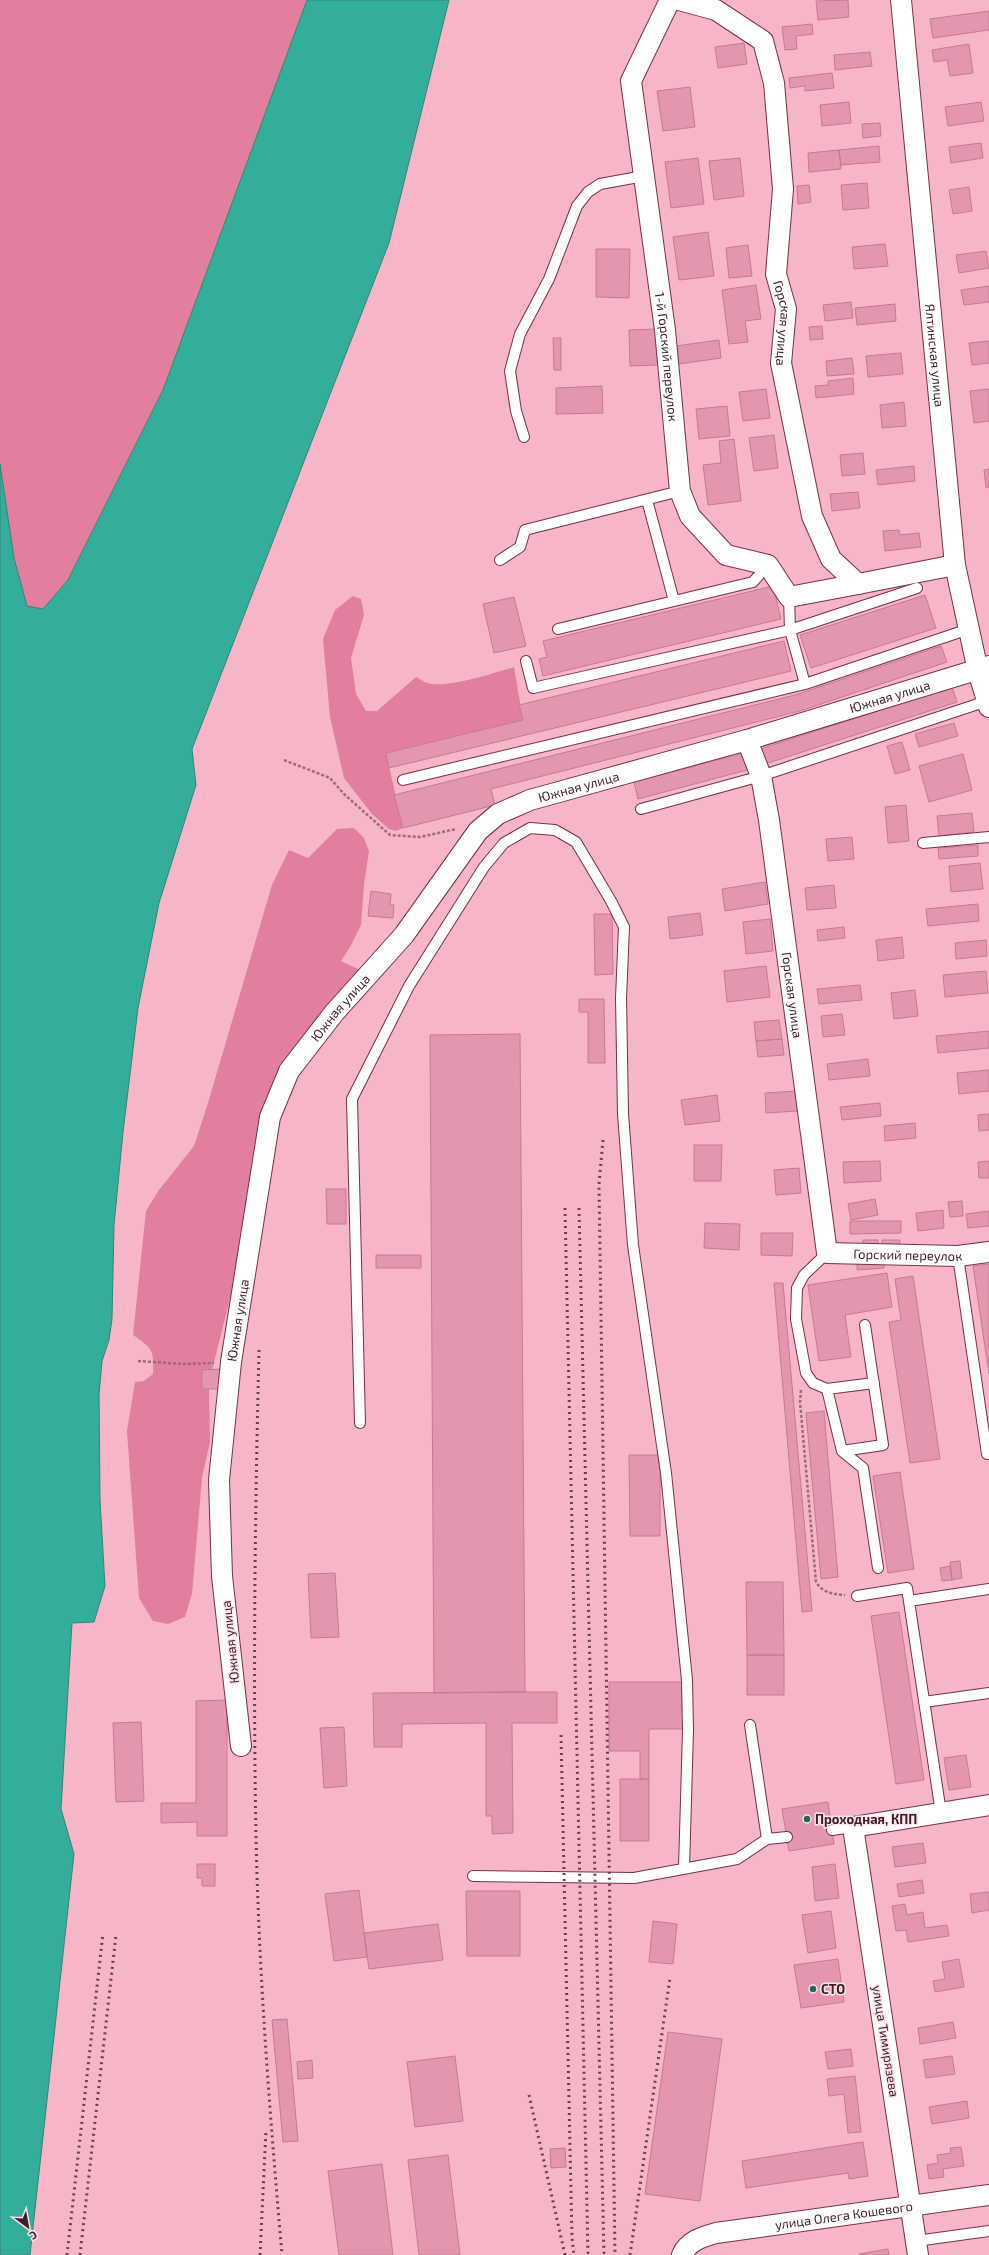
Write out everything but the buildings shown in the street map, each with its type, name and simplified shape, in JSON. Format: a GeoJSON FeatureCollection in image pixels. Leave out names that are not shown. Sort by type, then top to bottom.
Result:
{"type":"FeatureCollection","features":[{"type":"Feature","properties":{"kind":"street","name":"1-й Горский переулок"},"geometry":{"type":"LineString","coordinates":[[670,0],[631,81],[665,330],[680,491],[690,516],[726,555],[768,565]]}},
{"type":"Feature","properties":{"kind":"street","name":"Горская улица"},"geometry":{"type":"LineString","coordinates":[[679,0],[716,10],[763,41],[774,83],[782,189],[776,274],[786,309],[781,363],[812,516],[831,559],[858,584]]}},
{"type":"Feature","properties":{"kind":"street","name":"Ялтинская улица"},"geometry":{"type":"LineString","coordinates":[[901,0],[955,565],[969,629],[984,668],[988,704]]}},
{"type":"Feature","properties":{"kind":"street"},"geometry":{"type":"LineString","coordinates":[[768,565],[789,597],[955,565]]}},
{"type":"Feature","properties":{"kind":"street","name":"Южная улица"},"geometry":{"type":"LineString","coordinates":[[241,1746],[222,1576],[219,1480],[231,1362],[270,1117],[289,1071],[334,1013],[404,935],[478,831],[498,814],[530,800],[746,740],[984,668]]}},
{"type":"Feature","properties":{"kind":"street","name":"Горская улица"},"geometry":{"type":"LineString","coordinates":[[746,740],[761,776],[769,820],[827,1253]]}},
{"type":"Feature","properties":{"kind":"street","name":"Горский переулок"},"geometry":{"type":"LineString","coordinates":[[827,1253],[958,1256],[989,1252]]}},
{"type":"Feature","properties":{"kind":"street"},"geometry":{"type":"LineString","coordinates":[[853,1827],[989,1805]]}},
{"type":"Feature","properties":{"kind":"street","name":"улица Тимирязева"},"geometry":{"type":"LineString","coordinates":[[853,1827],[912,2207],[917,2248]]}},
{"type":"Feature","properties":{"kind":"street","name":"улица Олега Кошевого"},"geometry":{"type":"LineString","coordinates":[[682,2255],[685,2248],[698,2238],[716,2233],[912,2207],[989,2195]]}},
{"type":"Feature","properties":{"kind":"lane"},"geometry":{"type":"LineString","coordinates":[[524,437],[516,411],[510,371],[520,334],[548,278],[577,206],[588,192],[600,184],[644,176]]}},
{"type":"Feature","properties":{"kind":"lane"},"geometry":{"type":"LineString","coordinates":[[500,560],[520,547],[526,530],[680,491]]}},
{"type":"Feature","properties":{"kind":"lane"},"geometry":{"type":"LineString","coordinates":[[646,500],[674,601]]}},
{"type":"Feature","properties":{"kind":"lane"},"geometry":{"type":"LineString","coordinates":[[558,629],[753,582],[768,565]]}},
{"type":"Feature","properties":{"kind":"lane"},"geometry":{"type":"LineString","coordinates":[[526,661],[533,688],[790,630],[917,588]]}},
{"type":"Feature","properties":{"kind":"lane"},"geometry":{"type":"LineString","coordinates":[[789,597],[790,630],[805,684]]}},
{"type":"Feature","properties":{"kind":"lane"},"geometry":{"type":"LineString","coordinates":[[403,780],[805,684],[969,629]]}},
{"type":"Feature","properties":{"kind":"lane"},"geometry":{"type":"LineString","coordinates":[[640,808],[761,776],[988,704]]}},
{"type":"Feature","properties":{"kind":"lane"},"geometry":{"type":"LineString","coordinates":[[360,1423],[352,1099],[409,986],[484,867],[504,843],[530,828],[555,830],[576,842],[611,901],[624,927],[621,998],[623,1114],[633,1245],[666,1473],[687,1680],[688,1730],[684,1869]]}},
{"type":"Feature","properties":{"kind":"lane"},"geometry":{"type":"LineString","coordinates":[[923,843],[989,837]]}},
{"type":"Feature","properties":{"kind":"lane"},"geometry":{"type":"LineString","coordinates":[[827,1253],[804,1275],[797,1288],[796,1320],[802,1361],[809,1378],[813,1383],[827,1389],[874,1383]]}},
{"type":"Feature","properties":{"kind":"lane"},"geometry":{"type":"LineString","coordinates":[[958,1256],[988,1454]]}},
{"type":"Feature","properties":{"kind":"lane"},"geometry":{"type":"LineString","coordinates":[[842,1451],[883,1445],[865,1325]]}},
{"type":"Feature","properties":{"kind":"lane"},"geometry":{"type":"LineString","coordinates":[[827,1389],[842,1451],[863,1468],[878,1568]]}},
{"type":"Feature","properties":{"kind":"lane"},"geometry":{"type":"LineString","coordinates":[[857,1596],[907,1588],[941,1813]]}},
{"type":"Feature","properties":{"kind":"lane"},"geometry":{"type":"LineString","coordinates":[[909,1601],[989,1589]]}},
{"type":"Feature","properties":{"kind":"lane"},"geometry":{"type":"LineString","coordinates":[[924,1702],[989,1693]]}},
{"type":"Feature","properties":{"kind":"lane"},"geometry":{"type":"LineString","coordinates":[[750,1725],[767,1840]]}},
{"type":"Feature","properties":{"kind":"lane"},"geometry":{"type":"LineString","coordinates":[[832,1830],[853,1827]]}},
{"type":"Feature","properties":{"kind":"lane"},"geometry":{"type":"LineString","coordinates":[[473,1876],[634,1878],[737,1859],[767,1840],[787,1837]]}},
{"type":"Feature","properties":{"kind":"lane"},"geometry":{"type":"LineString","coordinates":[[917,2248],[989,2231]]}},
{"type":"Feature","properties":{"kind":"path"},"geometry":{"type":"LineString","coordinates":[[284,760],[330,778],[344,794],[390,835],[420,837],[450,831],[464,826]]}},
{"type":"Feature","properties":{"kind":"path"},"geometry":{"type":"LineString","coordinates":[[138,1361],[183,1364],[231,1362]]}},
{"type":"Feature","properties":{"kind":"path"},"geometry":{"type":"LineString","coordinates":[[809,1378],[801,1390],[800,1402],[816,1582],[819,1587],[830,1594],[857,1596]]}},
{"type":"Feature","properties":{"kind":"shaded area"},"geometry":{"type":"Polygon","coordinates":[[[0,0],[307,0],[163,390],[68,580],[43,609],[27,606],[14,558],[0,464],[0,0]]]}},
{"type":"Feature","properties":{"kind":"shaded area"},"geometry":{"type":"Polygon","coordinates":[[[307,0],[449,0],[389,243],[192,749],[196,785],[159,903],[138,1008],[123,1132],[114,1225],[112,1319],[109,1340],[102,1361],[99,1395],[100,1500],[105,1586],[94,1622],[72,1623],[61,1809],[74,1854],[30,2255],[0,2255],[0,464],[14,558],[27,606],[43,609],[68,580],[163,390],[307,0]]]}},
{"type":"Feature","properties":{"kind":"shaded area"},"geometry":{"type":"Polygon","coordinates":[[[353,596],[361,599],[364,615],[351,658],[356,694],[366,711],[377,711],[416,677],[427,683],[446,684],[470,680],[514,667],[523,720],[386,753],[403,828],[396,831],[389,829],[372,814],[344,778],[330,717],[323,639],[335,610],[353,596]]]}},
{"type":"Feature","properties":{"kind":"shaded area"},"geometry":{"type":"Polygon","coordinates":[[[354,828],[364,838],[369,851],[364,884],[361,925],[341,961],[360,970],[281,1076],[248,1227],[212,1370],[202,1370],[202,1389],[209,1389],[210,1442],[202,1478],[192,1594],[185,1617],[168,1624],[153,1621],[139,1598],[127,1431],[135,1382],[144,1381],[153,1374],[153,1360],[151,1351],[145,1344],[133,1335],[146,1211],[159,1190],[194,1146],[272,885],[289,850],[308,858],[337,829],[354,828]]]}},
{"type":"Feature","properties":{"kind":"railway"},"geometry":{"type":"LineString","coordinates":[[603,1140],[599,1184],[615,2255]]}},
{"type":"Feature","properties":{"kind":"railway"},"geometry":{"type":"LineString","coordinates":[[565,1208],[588,2255]]}},
{"type":"Feature","properties":{"kind":"railway"},"geometry":{"type":"LineString","coordinates":[[579,1208],[604,2255]]}},
{"type":"Feature","properties":{"kind":"railway"},"geometry":{"type":"LineString","coordinates":[[259,1350],[255,1594],[257,1889],[273,2151],[282,2255]]}},
{"type":"Feature","properties":{"kind":"railway"},"geometry":{"type":"LineString","coordinates":[[561,1735],[572,2238],[574,2255]]}},
{"type":"Feature","properties":{"kind":"railway"},"geometry":{"type":"LineString","coordinates":[[67,2255],[103,1933]]}},
{"type":"Feature","properties":{"kind":"railway"},"geometry":{"type":"LineString","coordinates":[[80,2255],[116,1935]]}},
{"type":"Feature","properties":{"kind":"railway"},"geometry":{"type":"LineString","coordinates":[[630,2255],[670,1978]]}},
{"type":"Feature","properties":{"kind":"railway"},"geometry":{"type":"LineString","coordinates":[[529,2095],[565,2255]]}},
{"type":"Feature","properties":{"kind":"railway"},"geometry":{"type":"LineString","coordinates":[[260,2255],[266,2130]]}},
{"type":"Feature","properties":{"kind":"place","name":"Проходная, КПП"},"geometry":{"type":"Point","coordinates":[807,1819]}},
{"type":"Feature","properties":{"kind":"place","name":"СТО"},"geometry":{"type":"Point","coordinates":[813,1989]}}]}
